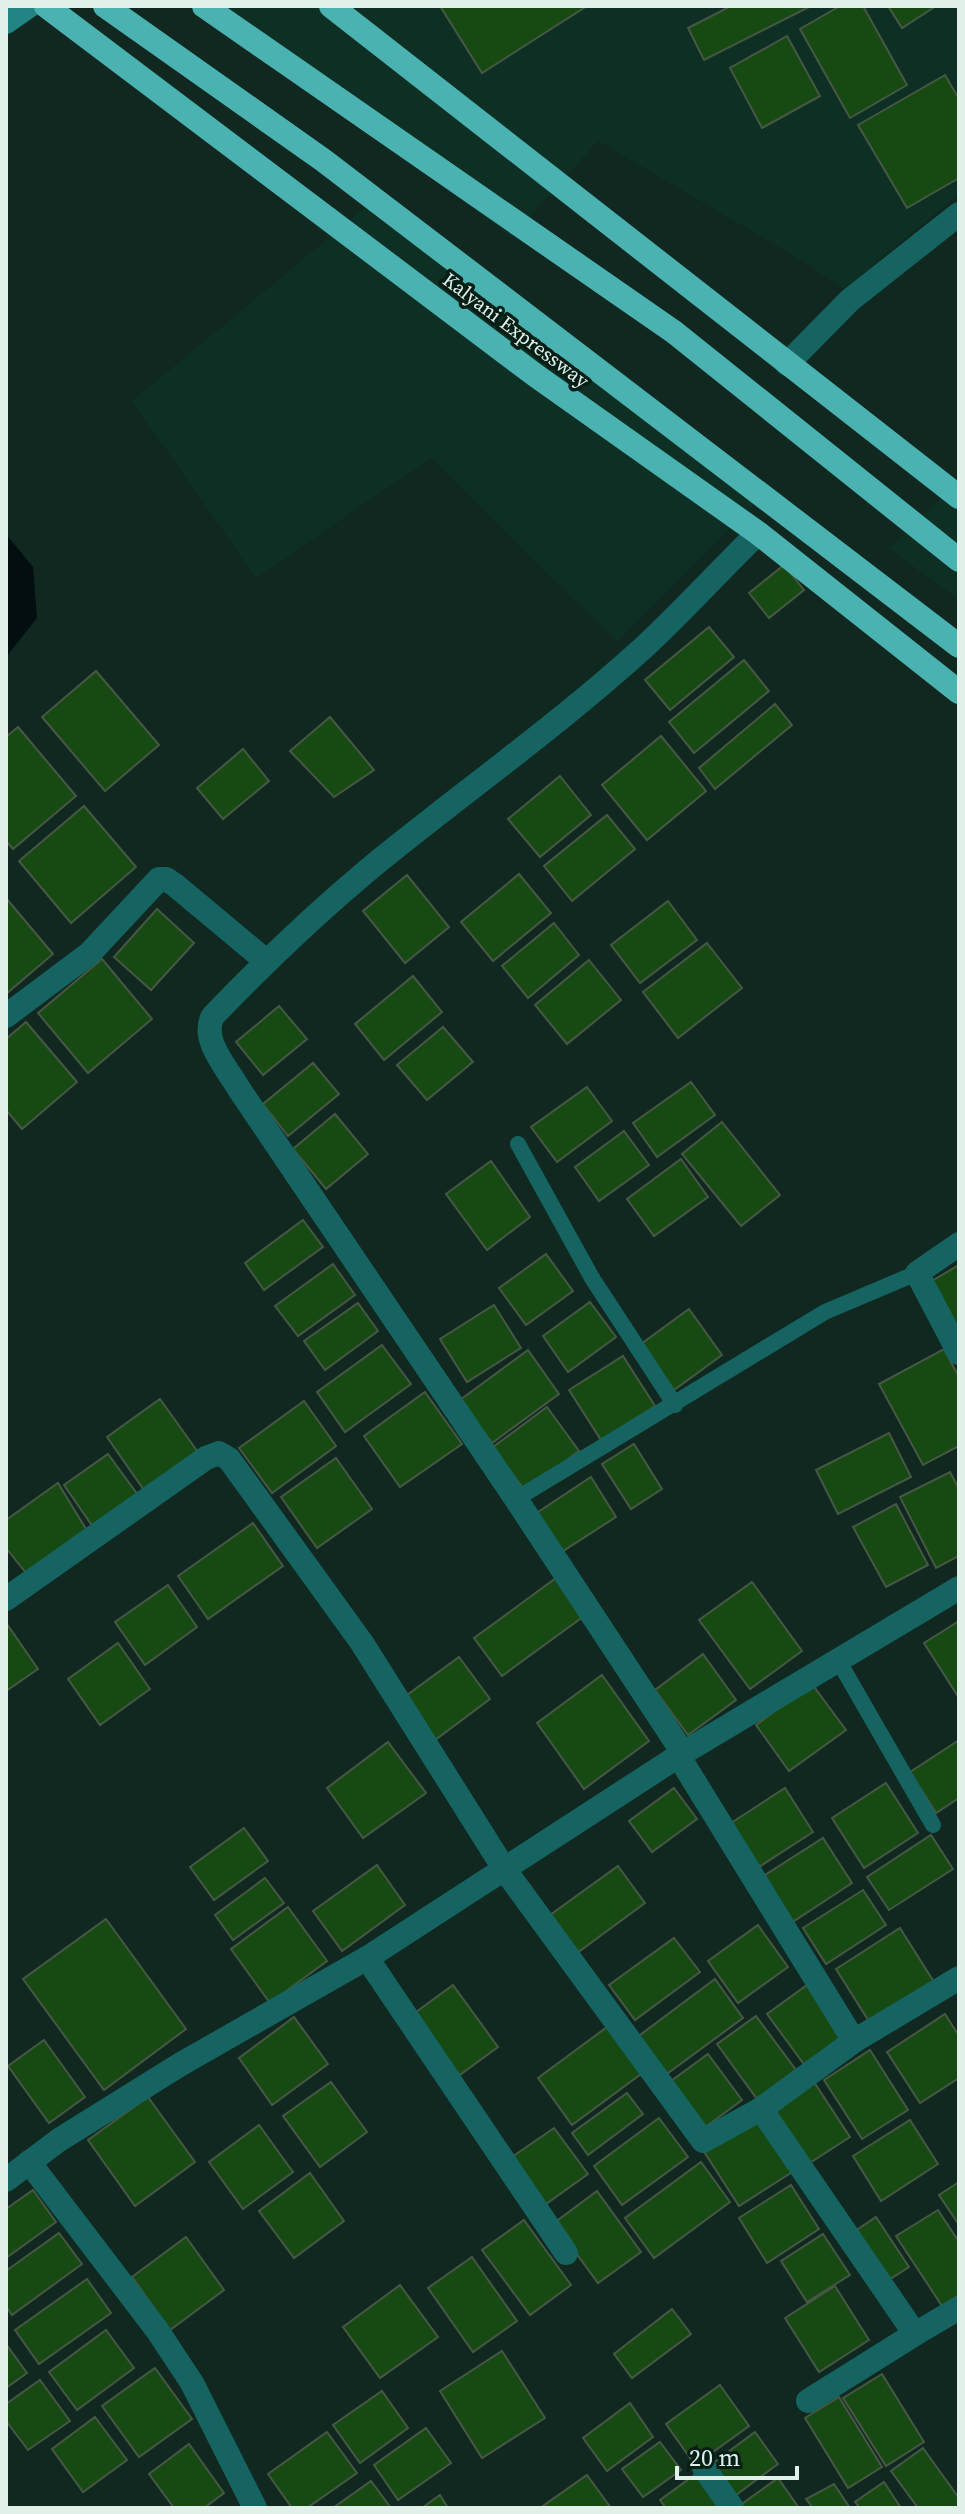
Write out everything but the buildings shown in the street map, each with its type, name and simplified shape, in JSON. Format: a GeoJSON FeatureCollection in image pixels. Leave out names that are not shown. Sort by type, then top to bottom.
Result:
{"type":"FeatureCollection","features":[{"type":"Feature","properties":{"kind":"highway","name":"Kalyani Expressway"},"geometry":{"type":"LineString","coordinates":[[46,6],[535,375],[758,533],[959,692]]}},
{"type":"Feature","properties":{"kind":"highway"},"geometry":{"type":"LineString","coordinates":[[105,6],[323,160],[959,646]]}},
{"type":"Feature","properties":{"kind":"highway"},"geometry":{"type":"LineString","coordinates":[[204,6],[674,332],[959,560]]}},
{"type":"Feature","properties":{"kind":"highway"},"geometry":{"type":"LineString","coordinates":[[331,6],[787,364],[956,490]]}},
{"type":"Feature","properties":{"kind":"street"},"geometry":{"type":"LineString","coordinates":[[6,22],[29,6]]}},
{"type":"Feature","properties":{"kind":"street"},"geometry":{"type":"LineString","coordinates":[[787,364],[850,300],[959,214]]}},
{"type":"Feature","properties":{"kind":"street"},"geometry":{"type":"LineString","coordinates":[[758,533],[642,649],[474,789],[369,869],[266,961],[213,1016],[208,1026],[209,1038],[239,1089],[683,1753],[681,1760],[854,2041]]}},
{"type":"Feature","properties":{"kind":"street"},"geometry":{"type":"LineString","coordinates":[[6,1016],[90,953],[159,879],[166,879],[175,885],[266,961]]}},
{"type":"Feature","properties":{"kind":"street"},"geometry":{"type":"LineString","coordinates":[[959,1244],[917,1273],[959,1353]]}},
{"type":"Feature","properties":{"kind":"street"},"geometry":{"type":"LineString","coordinates":[[6,1599],[206,1458],[219,1453],[229,1459],[362,1643],[505,1870],[703,2141],[761,2109],[854,2041],[959,1978]]}},
{"type":"Feature","properties":{"kind":"street"},"geometry":{"type":"LineString","coordinates":[[6,2180],[59,2140],[181,2064],[367,1958],[683,1753],[959,1588]]}},
{"type":"Feature","properties":{"kind":"street"},"geometry":{"type":"LineString","coordinates":[[367,1958],[566,2253]]}},
{"type":"Feature","properties":{"kind":"street"},"geometry":{"type":"LineString","coordinates":[[761,2109],[915,2334]]}},
{"type":"Feature","properties":{"kind":"street"},"geometry":{"type":"LineString","coordinates":[[29,2162],[157,2330],[192,2383],[255,2508]]}},
{"type":"Feature","properties":{"kind":"street"},"geometry":{"type":"LineString","coordinates":[[808,2401],[959,2308]]}},
{"type":"Feature","properties":{"kind":"street"},"geometry":{"type":"LineString","coordinates":[[704,2468],[732,2508]]}},
{"type":"Feature","properties":{"kind":"lane"},"geometry":{"type":"LineString","coordinates":[[518,1144],[592,1278],[675,1405]]}},
{"type":"Feature","properties":{"kind":"lane"},"geometry":{"type":"LineString","coordinates":[[516,1499],[825,1312],[917,1273]]}},
{"type":"Feature","properties":{"kind":"lane"},"geometry":{"type":"LineString","coordinates":[[838,1660],[933,1825]]}},
{"type":"Feature","properties":{"kind":"shaded area"},"geometry":{"type":"Polygon","coordinates":[[[206,6],[959,6],[959,194],[844,289],[806,263],[598,141],[511,237],[206,6]]]}},
{"type":"Feature","properties":{"kind":"shaded area"},"geometry":{"type":"Polygon","coordinates":[[[377,198],[762,496],[617,642],[431,458],[256,578],[132,401],[377,198]]]}},
{"type":"Feature","properties":{"kind":"shaded area"},"geometry":{"type":"Polygon","coordinates":[[[959,480],[959,599],[889,549],[959,480]]]}},
{"type":"Feature","properties":{"kind":"shaded area"},"geometry":{"type":"Polygon","coordinates":[[[6,534],[33,567],[37,618],[6,657],[6,534]]]}}]}
